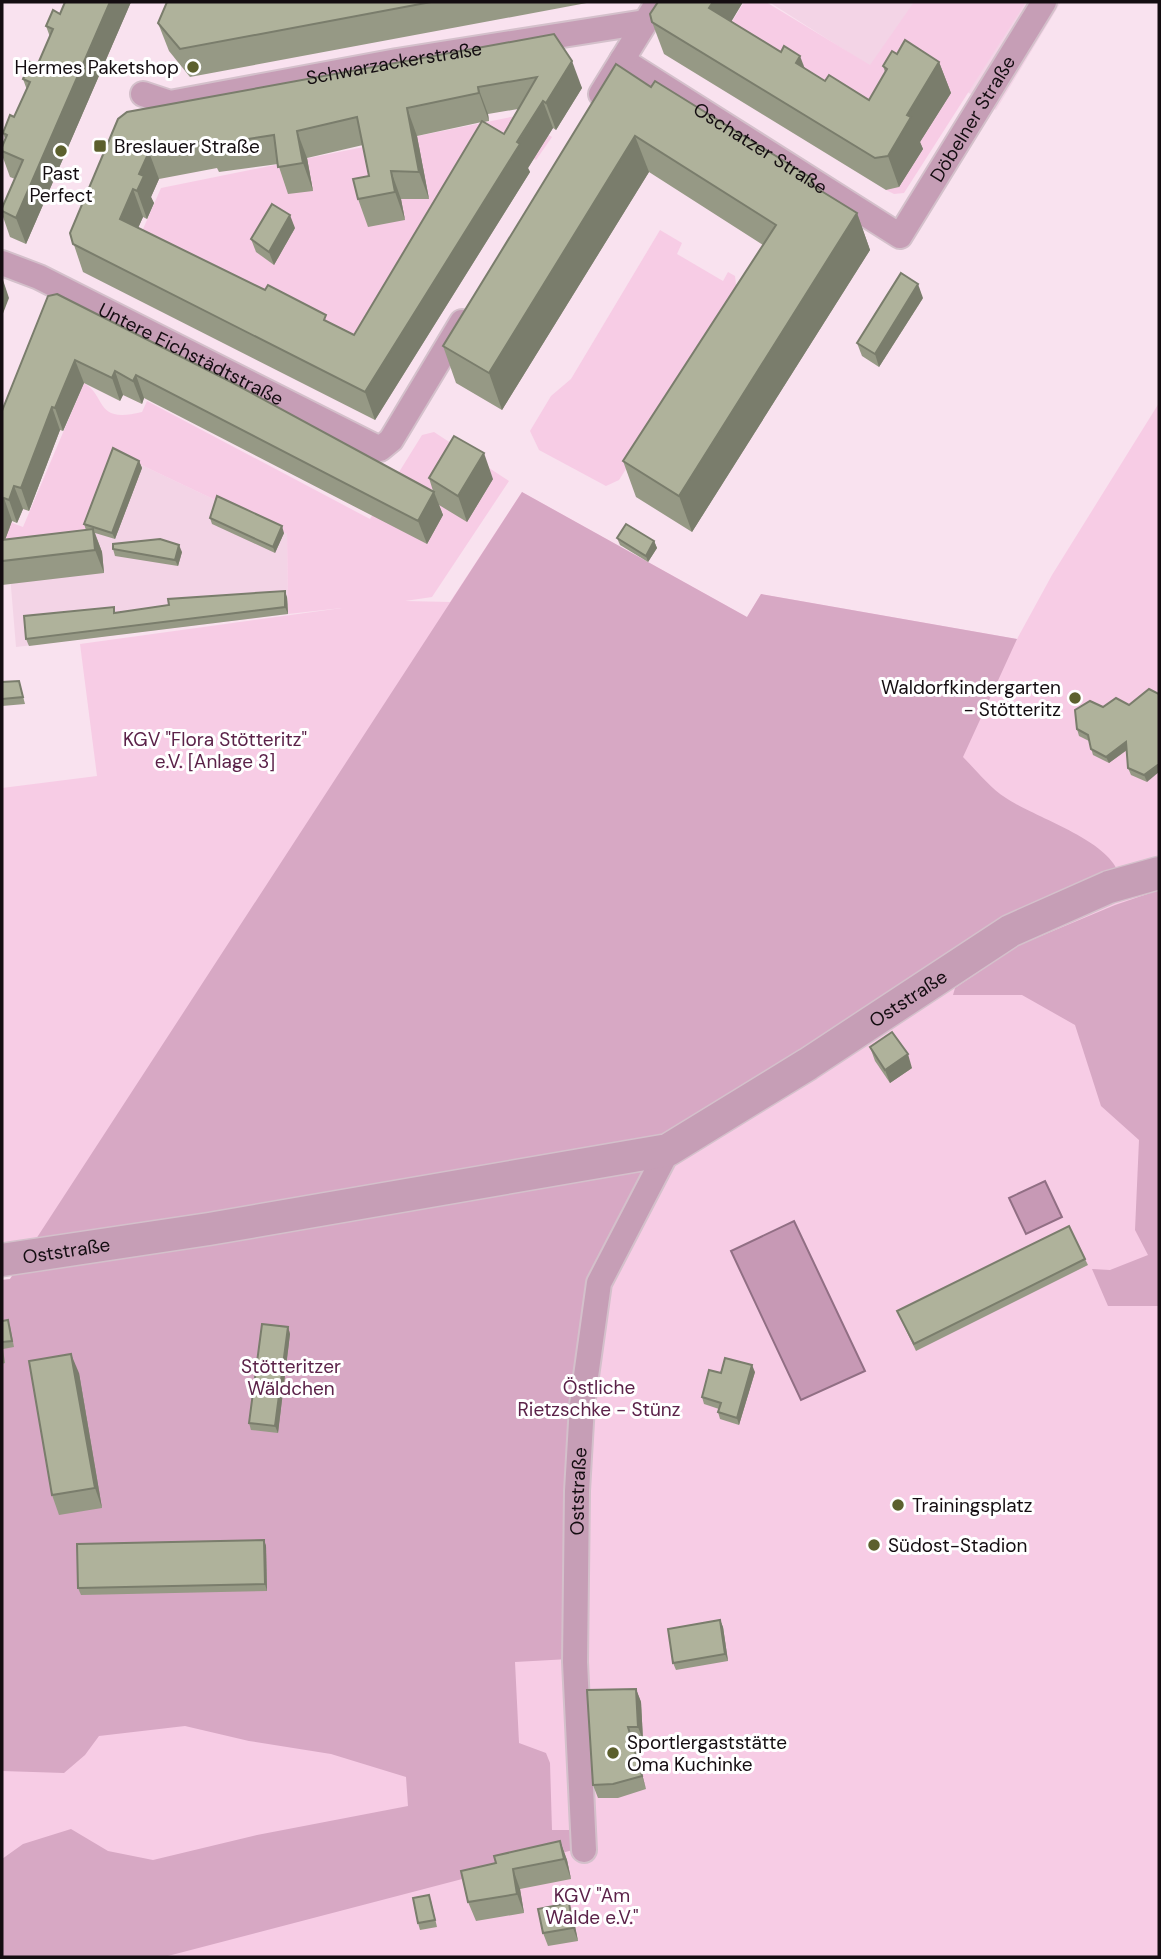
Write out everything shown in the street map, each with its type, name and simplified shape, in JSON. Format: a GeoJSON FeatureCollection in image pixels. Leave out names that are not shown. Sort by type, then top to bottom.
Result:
{"type":"FeatureCollection","features":[{"type":"Feature","properties":{"kind":"street","name":"Döbelner Straße"},"geometry":{"type":"LineString","coordinates":[[900,236],[1044,2]]}},
{"type":"Feature","properties":{"kind":"street"},"geometry":{"type":"LineString","coordinates":[[588,116],[652,12]]}},
{"type":"Feature","properties":{"kind":"street","name":"Schwarzackerstraße"},"geometry":{"type":"LineString","coordinates":[[143,94],[170,103],[652,12]]}},
{"type":"Feature","properties":{"kind":"street","name":"Oschatzer Straße"},"geometry":{"type":"LineString","coordinates":[[622,60],[900,236]]}},
{"type":"Feature","properties":{"kind":"street","name":"Untere Eichstädtstraße"},"geometry":{"type":"LineString","coordinates":[[2,263],[39,277],[380,449],[391,440],[472,305]]}},
{"type":"Feature","properties":{"kind":"street","name":"Oststraße"},"geometry":{"type":"LineString","coordinates":[[2,1260],[209,1229],[668,1150],[808,1064],[1010,931],[1109,887],[1159,873]]}},
{"type":"Feature","properties":{"kind":"street","name":"Oststraße"},"geometry":{"type":"LineString","coordinates":[[584,1850],[575,1662],[577,1490],[583,1405],[600,1283],[668,1150]]}},
{"type":"Feature","properties":{"kind":"shaded area"},"geometry":{"type":"Polygon","coordinates":[[[769,2],[1061,2],[996,110],[893,45],[876,70],[769,2]]]}},
{"type":"Feature","properties":{"kind":"shaded area"},"geometry":{"type":"Polygon","coordinates":[[[116,453],[287,534],[288,614],[16,647],[9,563],[116,453]]]}},
{"type":"Feature","properties":{"kind":"shaded area"},"geometry":{"type":"Polygon","coordinates":[[[1045,1181],[1062,1217],[1026,1234],[1009,1198],[1045,1181]]]}},
{"type":"Feature","properties":{"kind":"shaded area"},"geometry":{"type":"Polygon","coordinates":[[[794,1221],[865,1371],[801,1400],[731,1251],[794,1221]]]}},
{"type":"Feature","properties":{"kind":"green space"},"geometry":{"type":"Polygon","coordinates":[[[744,2],[766,2],[870,65],[914,2],[1026,2],[904,193],[894,194],[886,190],[878,130],[725,33],[744,2]]]}},
{"type":"Feature","properties":{"kind":"green space"},"geometry":{"type":"Polygon","coordinates":[[[516,116],[552,137],[536,160],[498,137],[363,359],[136,245],[161,188],[516,116]]]}},
{"type":"Feature","properties":{"kind":"green space"},"geometry":{"type":"Polygon","coordinates":[[[660,230],[682,243],[677,254],[723,281],[728,272],[735,276],[737,293],[619,480],[606,486],[539,450],[530,431],[551,396],[571,379],[660,230]]]}},
{"type":"Feature","properties":{"kind":"green space","name":"Östliche Rietzschke - Stünz"},"geometry":{"type":"Polygon","coordinates":[[[84,383],[109,412],[127,415],[142,412],[147,401],[370,519],[422,435],[434,432],[509,481],[432,597],[405,601],[450,602],[522,492],[747,617],[761,594],[1017,639],[1052,575],[1159,403],[1159,1957],[2,1957],[2,1280],[10,1279],[29,1248],[2,1251],[2,788],[97,776],[80,644],[342,608],[288,614],[287,534],[116,453],[86,530],[2,565],[2,519],[23,527],[84,383]]]}},
{"type":"Feature","properties":{"kind":"green space","name":"Stötteritzer Wäldchen"},"geometry":{"type":"Polygon","coordinates":[[[522,492],[747,617],[761,594],[1017,639],[963,757],[1000,794],[1102,851],[1113,862],[1119,875],[852,1022],[666,1137],[594,1279],[569,1659],[515,1662],[519,1743],[546,1753],[550,1763],[552,1830],[571,1830],[573,1850],[164,1957],[2,1957],[2,1859],[23,1844],[71,1829],[108,1851],[153,1860],[257,1835],[408,1806],[406,1777],[331,1754],[249,1741],[185,1726],[99,1736],[85,1755],[64,1773],[2,1771],[2,1280],[10,1279],[522,492]]]}},
{"type":"Feature","properties":{"kind":"green space"},"geometry":{"type":"Polygon","coordinates":[[[1159,890],[1159,1306],[1108,1306],[1092,1269],[1110,1270],[1148,1255],[1135,1230],[1139,1140],[1101,1106],[1075,1025],[1022,995],[953,995],[955,988],[1017,946],[1115,905],[1159,890]]]}},
{"type":"Feature","properties":{"kind":"building"},"geometry":{"type":"Polygon","coordinates":[[[65,2],[110,2],[16,218],[2,211],[2,208],[23,160],[2,151],[7,135],[3,133],[10,115],[14,117],[30,82],[23,79],[30,62],[37,66],[53,29],[46,26],[53,10],[60,14],[65,2]]]}},
{"type":"Feature","properties":{"kind":"building"},"geometry":{"type":"Polygon","coordinates":[[[167,2],[431,2],[180,49],[158,23],[167,2]]]}},
{"type":"Feature","properties":{"kind":"building"},"geometry":{"type":"Polygon","coordinates":[[[658,2],[713,2],[709,8],[781,52],[784,46],[800,56],[796,63],[825,81],[829,75],[869,100],[887,69],[883,66],[892,51],[897,54],[905,40],[939,62],[907,115],[911,117],[888,156],[875,158],[652,22],[650,14],[658,2]]]}},
{"type":"Feature","properties":{"kind":"building"},"geometry":{"type":"Polygon","coordinates":[[[554,34],[572,61],[517,142],[520,144],[365,392],[73,244],[70,233],[118,119],[127,112],[554,34]],[[537,77],[478,87],[479,93],[407,108],[419,172],[391,171],[395,192],[358,199],[353,179],[369,176],[357,117],[297,131],[303,163],[278,167],[274,135],[209,145],[208,140],[149,152],[139,174],[144,176],[137,191],[133,189],[120,219],[265,290],[268,285],[326,315],[324,320],[354,335],[482,121],[504,134],[537,77]]]}},
{"type":"Feature","properties":{"kind":"building"},"geometry":{"type":"Polygon","coordinates":[[[616,64],[651,87],[655,81],[813,179],[810,184],[857,213],[679,496],[623,461],[776,225],[635,136],[489,373],[443,346],[616,64]]]}},
{"type":"Feature","properties":{"kind":"building"},"geometry":{"type":"Polygon","coordinates":[[[272,204],[290,215],[269,252],[251,239],[272,204]]]}},
{"type":"Feature","properties":{"kind":"building"},"geometry":{"type":"Polygon","coordinates":[[[901,273],[918,284],[875,354],[857,343],[901,273]]]}},
{"type":"Feature","properties":{"kind":"building"},"geometry":{"type":"Polygon","coordinates":[[[57,294],[235,384],[434,492],[418,521],[136,375],[133,381],[115,371],[112,378],[75,360],[55,408],[52,407],[21,488],[14,486],[9,500],[4,498],[2,503],[2,411],[48,296],[57,294]]]}},
{"type":"Feature","properties":{"kind":"building"},"geometry":{"type":"Polygon","coordinates":[[[454,436],[484,453],[458,496],[429,478],[454,436]]]}},
{"type":"Feature","properties":{"kind":"building"},"geometry":{"type":"Polygon","coordinates":[[[113,448],[139,461],[112,533],[84,524],[113,448]]]}},
{"type":"Feature","properties":{"kind":"building"},"geometry":{"type":"Polygon","coordinates":[[[217,496],[282,526],[273,547],[210,518],[217,496]]]}},
{"type":"Feature","properties":{"kind":"building"},"geometry":{"type":"Polygon","coordinates":[[[626,524],[654,541],[646,556],[617,538],[626,524]]]}},
{"type":"Feature","properties":{"kind":"building"},"geometry":{"type":"Polygon","coordinates":[[[93,529],[95,550],[2,561],[2,540],[93,529]]]}},
{"type":"Feature","properties":{"kind":"building"},"geometry":{"type":"Polygon","coordinates":[[[160,539],[179,545],[175,560],[113,549],[113,544],[160,539]]]}},
{"type":"Feature","properties":{"kind":"building"},"geometry":{"type":"Polygon","coordinates":[[[285,591],[285,607],[26,639],[24,616],[114,607],[114,613],[169,605],[168,599],[285,591]]]}},
{"type":"Feature","properties":{"kind":"building"},"geometry":{"type":"Polygon","coordinates":[[[19,681],[23,697],[2,699],[2,682],[19,681]]]}},
{"type":"Feature","properties":{"kind":"building"},"geometry":{"type":"Polygon","coordinates":[[[1149,689],[1159,694],[1159,764],[1144,775],[1128,768],[1126,742],[1106,757],[1091,749],[1088,735],[1077,729],[1075,710],[1090,701],[1103,707],[1116,698],[1129,705],[1149,689]]]}},
{"type":"Feature","properties":{"kind":"building"},"geometry":{"type":"Polygon","coordinates":[[[892,1032],[908,1054],[885,1070],[870,1047],[892,1032]]]}},
{"type":"Feature","properties":{"kind":"building"},"geometry":{"type":"Polygon","coordinates":[[[1069,1226],[1085,1259],[914,1344],[897,1311],[1069,1226]]]}},
{"type":"Feature","properties":{"kind":"building"},"geometry":{"type":"Polygon","coordinates":[[[8,1320],[12,1341],[2,1342],[2,1321],[8,1320]]]}},
{"type":"Feature","properties":{"kind":"building"},"geometry":{"type":"Polygon","coordinates":[[[262,1324],[288,1327],[275,1426],[249,1423],[262,1324]]]}},
{"type":"Feature","properties":{"kind":"building"},"geometry":{"type":"Polygon","coordinates":[[[71,1354],[95,1488],[52,1495],[29,1361],[71,1354]]]}},
{"type":"Feature","properties":{"kind":"building"},"geometry":{"type":"Polygon","coordinates":[[[725,1358],[752,1365],[737,1418],[718,1412],[721,1403],[702,1397],[709,1370],[721,1373],[725,1358]]]}},
{"type":"Feature","properties":{"kind":"building"},"geometry":{"type":"Polygon","coordinates":[[[264,1540],[265,1584],[78,1588],[77,1544],[264,1540]]]}},
{"type":"Feature","properties":{"kind":"building"},"geometry":{"type":"Polygon","coordinates":[[[720,1620],[725,1654],[673,1663],[668,1629],[720,1620]]]}},
{"type":"Feature","properties":{"kind":"building"},"geometry":{"type":"Polygon","coordinates":[[[636,1689],[638,1727],[628,1727],[642,1776],[613,1784],[593,1785],[587,1690],[636,1689]]]}},
{"type":"Feature","properties":{"kind":"building"},"geometry":{"type":"Polygon","coordinates":[[[560,1841],[564,1859],[513,1869],[517,1894],[468,1902],[461,1871],[496,1863],[494,1856],[560,1841]]]}},
{"type":"Feature","properties":{"kind":"building"},"geometry":{"type":"Polygon","coordinates":[[[429,1895],[435,1920],[418,1923],[413,1898],[429,1895]]]}},
{"type":"Feature","properties":{"kind":"building"},"geometry":{"type":"Polygon","coordinates":[[[569,1903],[573,1928],[543,1933],[538,1909],[569,1903]]]}},
{"type":"Feature","properties":{"kind":"place","name":"Hermes Paketshop"},"geometry":{"type":"Point","coordinates":[193,67]}},
{"type":"Feature","properties":{"kind":"place","name":"Breslauer Straße"},"geometry":{"type":"Point","coordinates":[100,146]}},
{"type":"Feature","properties":{"kind":"place","name":"Past Perfect"},"geometry":{"type":"Point","coordinates":[61,151]}},
{"type":"Feature","properties":{"kind":"place","name":"Waldorfkindergarten - Stötteritz"},"geometry":{"type":"Point","coordinates":[1075,698]}},
{"type":"Feature","properties":{"kind":"place","name":"Trainingsplatz"},"geometry":{"type":"Point","coordinates":[898,1505]}},
{"type":"Feature","properties":{"kind":"place","name":"Südost-Stadion"},"geometry":{"type":"Point","coordinates":[874,1545]}},
{"type":"Feature","properties":{"kind":"place","name":"Sportlergaststätte Oma Kuchinke"},"geometry":{"type":"Point","coordinates":[613,1753]}},
{"type":"Feature","properties":{"kind":"park label","name":"KGV \"Flora Stötteritz\" e.V. [Anlage 3]"},"geometry":{"type":"Point","coordinates":[215,750]}},
{"type":"Feature","properties":{"kind":"park label","name":"KGV \"Am Walde e.V.\""},"geometry":{"type":"Point","coordinates":[592,1906]}}]}
